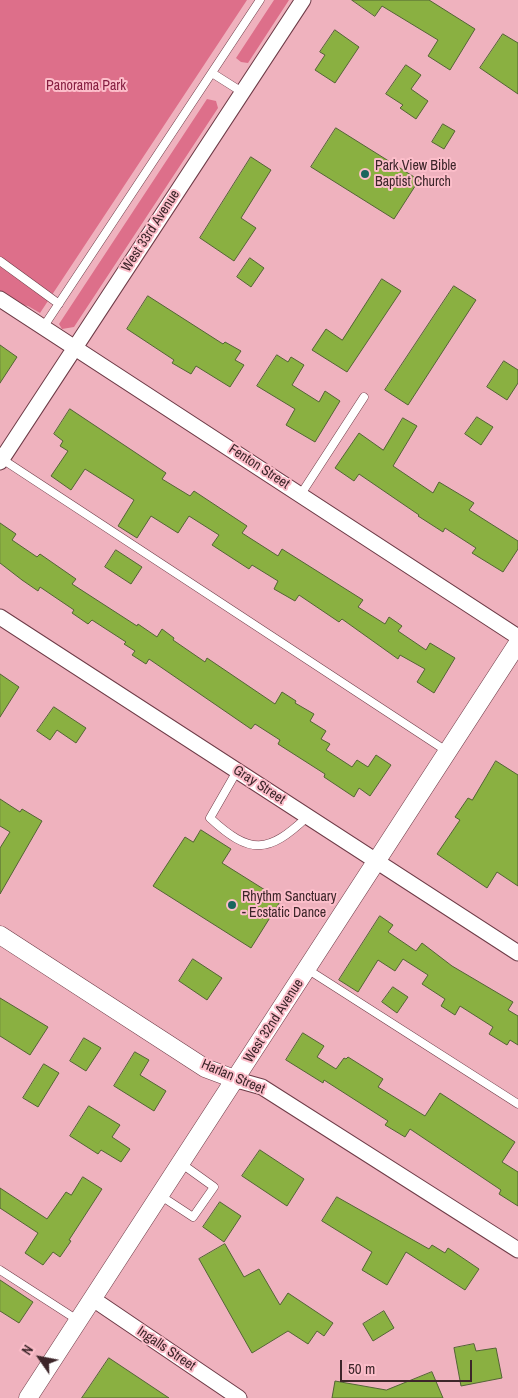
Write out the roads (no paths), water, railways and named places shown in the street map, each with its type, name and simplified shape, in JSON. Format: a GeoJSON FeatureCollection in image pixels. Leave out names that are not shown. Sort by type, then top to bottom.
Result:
{"type":"FeatureCollection","features":[{"type":"Feature","properties":{"kind":"street","name":"West 33rd Avenue"},"geometry":{"type":"LineString","coordinates":[[1,461],[303,0]]}},
{"type":"Feature","properties":{"kind":"street","name":"Fenton Street"},"geometry":{"type":"LineString","coordinates":[[0,299],[76,346],[518,637]]}},
{"type":"Feature","properties":{"kind":"street","name":"Gray Street"},"geometry":{"type":"LineString","coordinates":[[0,616],[306,817],[518,953]]}},
{"type":"Feature","properties":{"kind":"street","name":"West 32nd Avenue"},"geometry":{"type":"LineString","coordinates":[[28,1398],[182,1164],[518,643]]}},
{"type":"Feature","properties":{"kind":"street","name":"Harlan Street"},"geometry":{"type":"LineString","coordinates":[[0,935],[205,1068],[236,1080],[262,1087],[518,1250]]}},
{"type":"Feature","properties":{"kind":"street","name":"Ingalls Street"},"geometry":{"type":"LineString","coordinates":[[92,1299],[239,1398]]}},
{"type":"Feature","properties":{"kind":"lane"},"geometry":{"type":"LineString","coordinates":[[44,326],[260,0]]}},
{"type":"Feature","properties":{"kind":"lane"},"geometry":{"type":"LineString","coordinates":[[212,73],[242,92]]}},
{"type":"Feature","properties":{"kind":"lane"},"geometry":{"type":"LineString","coordinates":[[0,260],[59,304]]}},
{"type":"Feature","properties":{"kind":"lane"},"geometry":{"type":"LineString","coordinates":[[301,494],[364,397]]}},
{"type":"Feature","properties":{"kind":"lane"},"geometry":{"type":"LineString","coordinates":[[1,461],[448,752]]}},
{"type":"Feature","properties":{"kind":"lane"},"geometry":{"type":"LineString","coordinates":[[237,771],[210,818],[230,837],[248,844],[267,845],[289,834],[306,817]]}},
{"type":"Feature","properties":{"kind":"lane"},"geometry":{"type":"LineString","coordinates":[[307,969],[518,1104]]}},
{"type":"Feature","properties":{"kind":"lane"},"geometry":{"type":"LineString","coordinates":[[160,1196],[193,1217],[214,1187],[182,1164]]}},
{"type":"Feature","properties":{"kind":"lane"},"geometry":{"type":"LineString","coordinates":[[0,1270],[78,1321]]}},
{"type":"Feature","properties":{"kind":"place","name":"Park View Bible Baptist Church"},"geometry":{"type":"Point","coordinates":[365,174]}},
{"type":"Feature","properties":{"kind":"place","name":"Rhythm Sanctuary - Ecstatic Dance"},"geometry":{"type":"Point","coordinates":[232,905]}},
{"type":"Feature","properties":{"kind":"park label","name":"Panorama Park"},"geometry":{"type":"Point","coordinates":[86,86]}}]}
